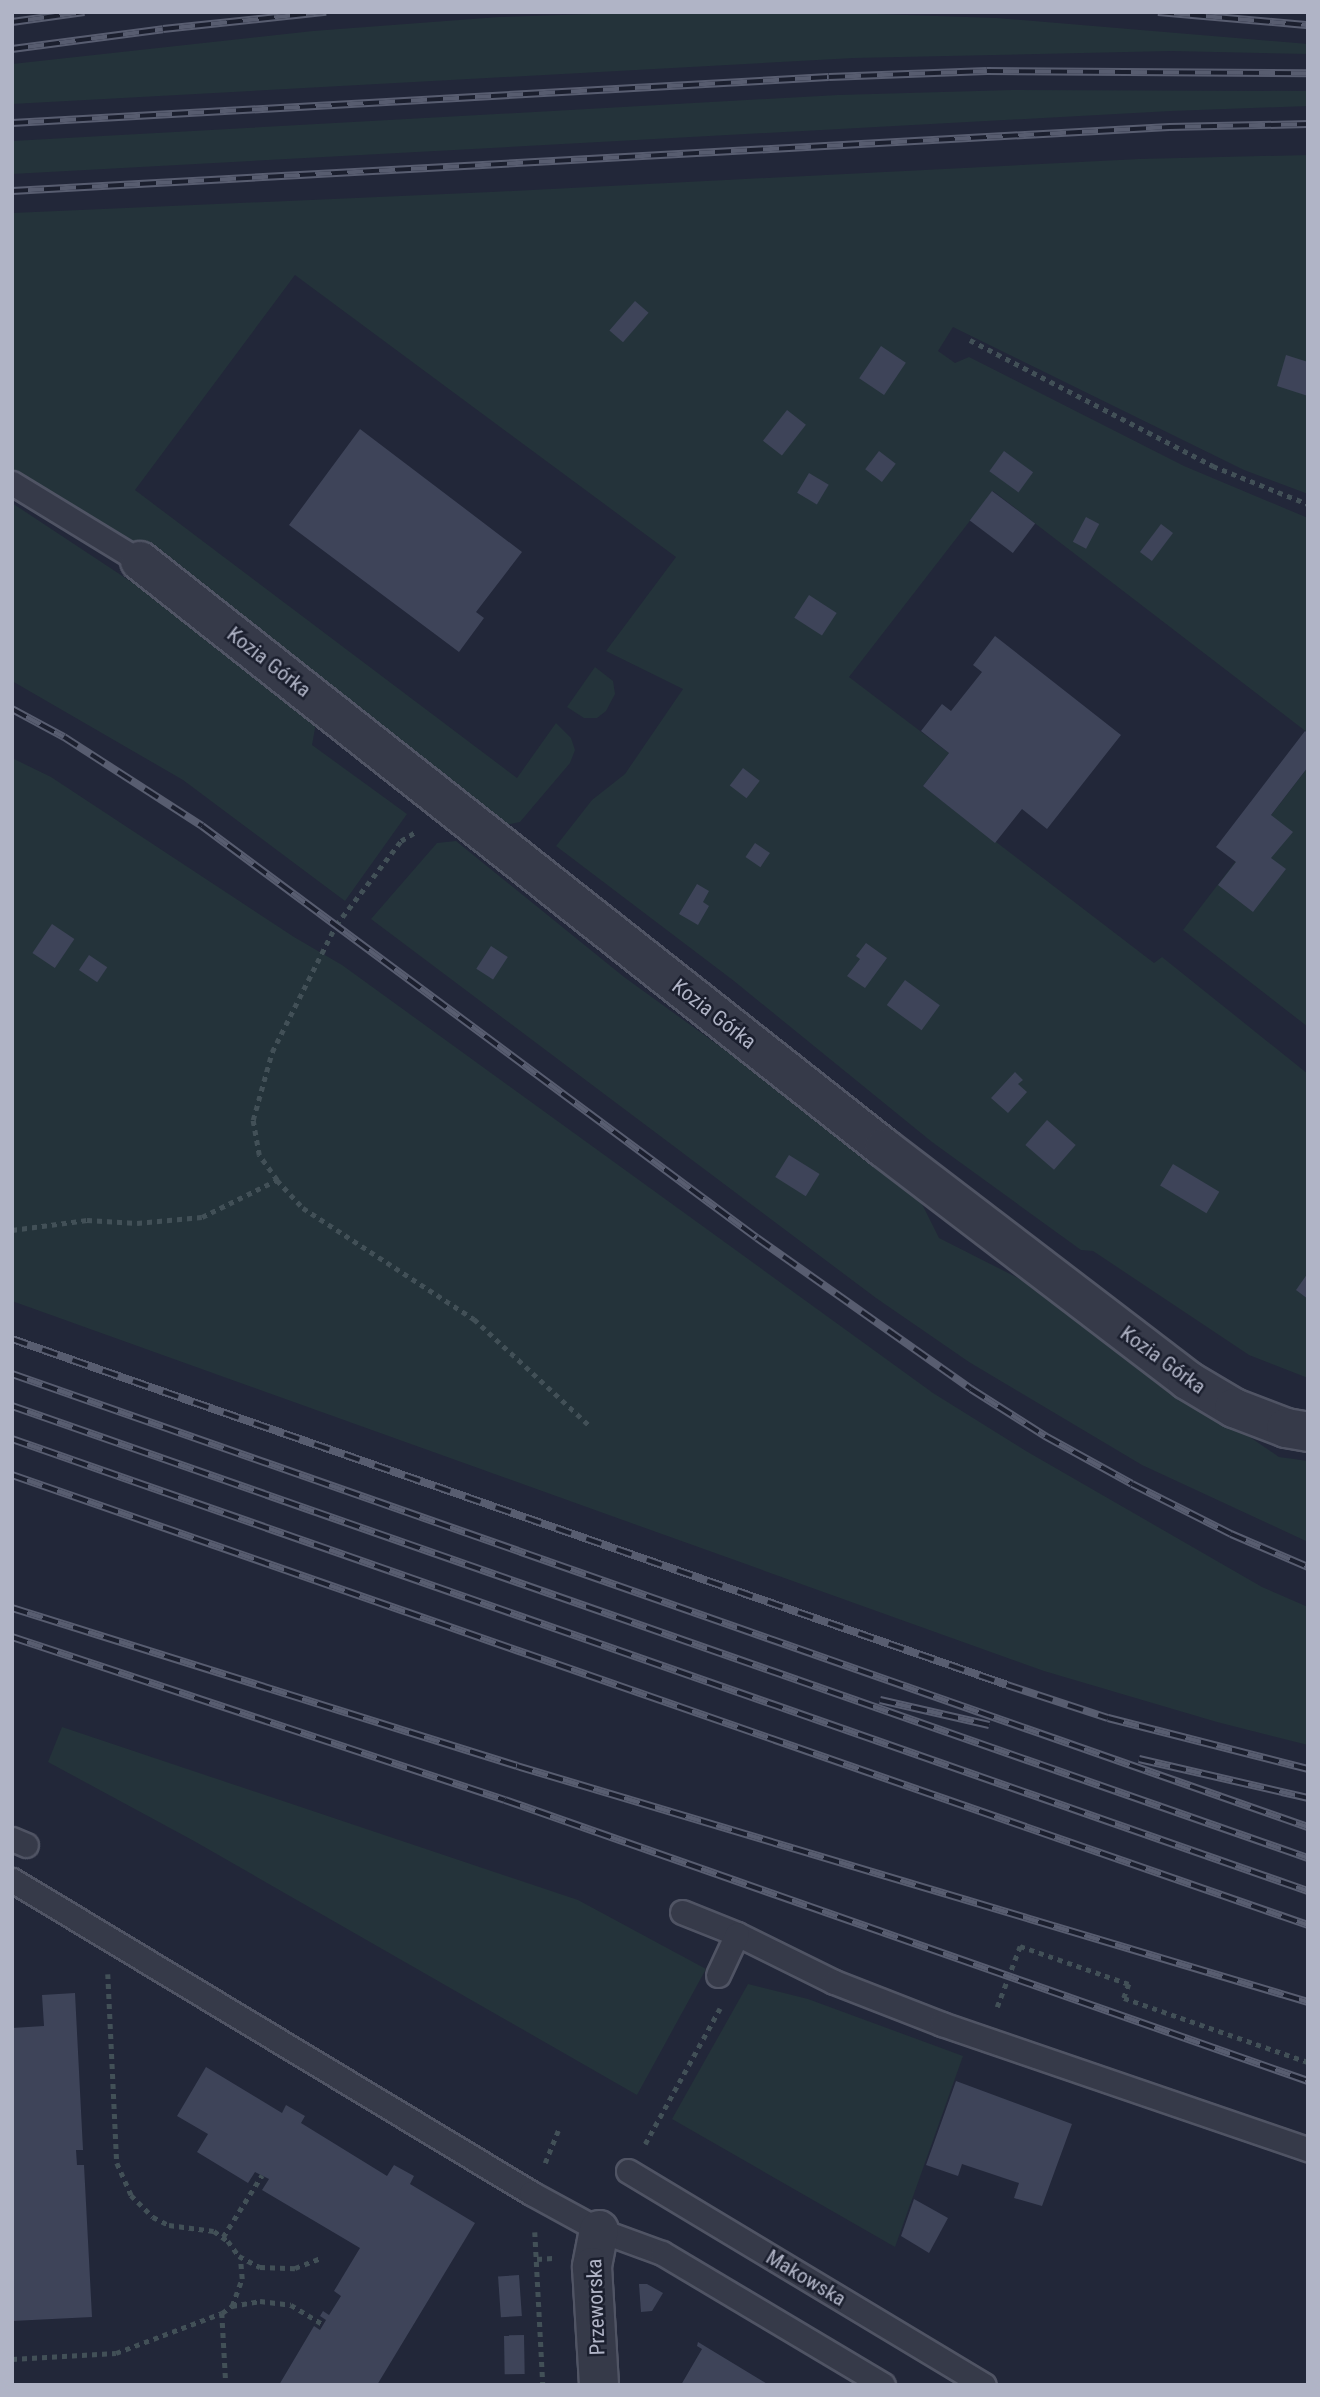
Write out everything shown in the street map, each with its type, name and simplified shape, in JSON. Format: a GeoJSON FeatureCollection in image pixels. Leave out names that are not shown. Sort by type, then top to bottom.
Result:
{"type":"FeatureCollection","features":[{"type":"Feature","properties":{"kind":"street","name":"Kozia Górka"},"geometry":{"type":"LineString","coordinates":[[140,561],[884,1148],[1186,1381],[1234,1408],[1286,1428],[1308,1432]]}},
{"type":"Feature","properties":{"kind":"street","name":"Przeworska"},"geometry":{"type":"LineString","coordinates":[[599,2230],[592,2267],[599,2385]]}},
{"type":"Feature","properties":{"kind":"lane"},"geometry":{"type":"LineString","coordinates":[[12,483],[140,561]]}},
{"type":"Feature","properties":{"kind":"lane"},"geometry":{"type":"LineString","coordinates":[[12,1880],[531,2193],[599,2230],[662,2253],[883,2385]]}},
{"type":"Feature","properties":{"kind":"lane"},"geometry":{"type":"LineString","coordinates":[[682,1912],[737,1934],[834,1982],[942,2024],[1308,2149]]}},
{"type":"Feature","properties":{"kind":"lane"},"geometry":{"type":"LineString","coordinates":[[718,1975],[737,1934]]}},
{"type":"Feature","properties":{"kind":"lane","name":"Makowska"},"geometry":{"type":"LineString","coordinates":[[628,2171],[984,2385]]}},
{"type":"Feature","properties":{"kind":"path"},"geometry":{"type":"LineString","coordinates":[[970,340],[1213,466],[1308,504]]}},
{"type":"Feature","properties":{"kind":"path"},"geometry":{"type":"LineString","coordinates":[[453,808],[401,841],[336,925],[272,1052],[253,1120],[259,1155],[276,1180],[303,1208],[474,1319],[592,1427]]}},
{"type":"Feature","properties":{"kind":"path"},"geometry":{"type":"LineString","coordinates":[[12,1230],[87,1220],[137,1223],[201,1217],[276,1180]]}},
{"type":"Feature","properties":{"kind":"path"},"geometry":{"type":"LineString","coordinates":[[986,2003],[998,2007],[1020,1946],[1129,1984],[1124,1998],[1308,2062]]}},
{"type":"Feature","properties":{"kind":"path"},"geometry":{"type":"LineString","coordinates":[[109,1986],[119,2172],[131,2195],[153,2217],[169,2225],[207,2229],[223,2237],[239,2256],[270,2269],[295,2268],[319,2259]]}},
{"type":"Feature","properties":{"kind":"path"},"geometry":{"type":"LineString","coordinates":[[628,2171],[724,2001]]}},
{"type":"Feature","properties":{"kind":"path"},"geometry":{"type":"LineString","coordinates":[[223,2237],[261,2175]]}},
{"type":"Feature","properties":{"kind":"path"},"geometry":{"type":"LineString","coordinates":[[534,2221],[543,2385]]}},
{"type":"Feature","properties":{"kind":"path"},"geometry":{"type":"LineString","coordinates":[[232,2306],[242,2279],[239,2256]]}},
{"type":"Feature","properties":{"kind":"path"},"geometry":{"type":"LineString","coordinates":[[12,2359],[116,2353],[222,2313],[232,2306],[273,2301],[291,2305],[323,2324]]}},
{"type":"Feature","properties":{"kind":"path"},"geometry":{"type":"LineString","coordinates":[[222,2313],[226,2385]]}},
{"type":"Feature","properties":{"kind":"shaded area"},"geometry":{"type":"Polygon","coordinates":[[[653,12],[847,13],[997,18],[1308,44],[1308,54],[1171,51],[854,58],[12,104],[12,64],[313,31],[499,17],[653,12]]]}},
{"type":"Feature","properties":{"kind":"shaded area"},"geometry":{"type":"Polygon","coordinates":[[[1012,90],[1308,91],[1308,106],[1171,111],[12,174],[12,141],[838,95],[1012,90]]]}},
{"type":"Feature","properties":{"kind":"shaded area"},"geometry":{"type":"Polygon","coordinates":[[[1308,155],[1308,494],[1244,470],[953,327],[938,351],[955,363],[969,357],[1184,466],[1308,518],[1308,733],[993,491],[849,677],[949,753],[923,786],[1154,963],[1162,957],[1308,1074],[1308,1378],[1249,1355],[1093,1251],[1081,1250],[932,1142],[734,981],[556,846],[592,800],[625,774],[683,689],[606,651],[676,557],[295,275],[135,490],[517,778],[556,723],[571,738],[575,750],[570,763],[520,822],[505,825],[149,544],[132,548],[12,472],[12,213],[1139,159],[1308,155]]]}},
{"type":"Feature","properties":{"kind":"shaded area"},"geometry":{"type":"Polygon","coordinates":[[[12,503],[133,583],[280,692],[316,723],[312,745],[407,814],[345,901],[183,780],[12,681],[12,503]]]}},
{"type":"Feature","properties":{"kind":"shaded area"},"geometry":{"type":"Polygon","coordinates":[[[595,667],[613,681],[615,694],[606,711],[597,718],[584,718],[567,707],[595,667]]]}},
{"type":"Feature","properties":{"kind":"shaded area"},"geometry":{"type":"Polygon","coordinates":[[[12,758],[51,777],[294,937],[342,965],[933,1393],[1026,1451],[1262,1587],[1308,1607],[1308,1745],[1217,1722],[1044,1671],[12,1301],[12,758]]]}},
{"type":"Feature","properties":{"kind":"shaded area"},"geometry":{"type":"Polygon","coordinates":[[[1308,767],[1308,1027],[1183,930],[1308,767]]]}},
{"type":"Feature","properties":{"kind":"shaded area"},"geometry":{"type":"Polygon","coordinates":[[[456,841],[624,977],[913,1186],[939,1238],[1022,1280],[1279,1457],[1308,1461],[1308,1542],[1142,1465],[969,1362],[876,1298],[371,919],[437,843],[456,841]]]}},
{"type":"Feature","properties":{"kind":"shaded area"},"geometry":{"type":"Polygon","coordinates":[[[62,1727],[578,1900],[706,1969],[637,2095],[194,1841],[48,1762],[62,1727]]]}},
{"type":"Feature","properties":{"kind":"shaded area"},"geometry":{"type":"Polygon","coordinates":[[[748,1984],[808,1999],[963,2056],[895,2247],[672,2119],[748,1984]]]}},
{"type":"Feature","properties":{"kind":"building"},"geometry":{"type":"Polygon","coordinates":[[[635,301],[649,313],[623,342],[609,330],[635,301]]]}},
{"type":"Feature","properties":{"kind":"building"},"geometry":{"type":"Polygon","coordinates":[[[881,346],[906,363],[884,395],[859,378],[881,346]]]}},
{"type":"Feature","properties":{"kind":"building"},"geometry":{"type":"Polygon","coordinates":[[[1286,355],[1308,362],[1308,396],[1277,386],[1286,355]]]}},
{"type":"Feature","properties":{"kind":"building"},"geometry":{"type":"Polygon","coordinates":[[[787,410],[806,425],[782,456],[763,441],[787,410]]]}},
{"type":"Feature","properties":{"kind":"building"},"geometry":{"type":"Polygon","coordinates":[[[360,429],[522,552],[476,612],[484,618],[459,652],[289,525],[360,429]]]}},
{"type":"Feature","properties":{"kind":"building"},"geometry":{"type":"Polygon","coordinates":[[[879,451],[896,464],[882,482],[865,469],[879,451]]]}},
{"type":"Feature","properties":{"kind":"building"},"geometry":{"type":"Polygon","coordinates":[[[1004,451],[1033,472],[1018,492],[989,471],[1004,451]]]}},
{"type":"Feature","properties":{"kind":"building"},"geometry":{"type":"Polygon","coordinates":[[[809,473],[829,485],[817,505],[797,493],[809,473]]]}},
{"type":"Feature","properties":{"kind":"building"},"geometry":{"type":"Polygon","coordinates":[[[992,491],[1035,523],[1013,553],[970,521],[992,491]]]}},
{"type":"Feature","properties":{"kind":"building"},"geometry":{"type":"Polygon","coordinates":[[[1086,517],[1099,524],[1086,549],[1073,542],[1086,517]]]}},
{"type":"Feature","properties":{"kind":"building"},"geometry":{"type":"Polygon","coordinates":[[[1161,524],[1173,533],[1152,561],[1140,552],[1161,524]]]}},
{"type":"Feature","properties":{"kind":"building"},"geometry":{"type":"Polygon","coordinates":[[[809,595],[837,613],[822,636],[794,618],[809,595]]]}},
{"type":"Feature","properties":{"kind":"building"},"geometry":{"type":"Polygon","coordinates":[[[995,636],[1121,735],[1047,829],[1022,809],[995,843],[923,786],[949,753],[921,731],[942,704],[951,711],[982,672],[973,665],[995,636]]]}},
{"type":"Feature","properties":{"kind":"building"},"geometry":{"type":"Polygon","coordinates":[[[1305,731],[1308,733],[1308,767],[1271,815],[1293,832],[1271,858],[1286,869],[1253,912],[1218,885],[1236,862],[1216,847],[1305,731]]]}},
{"type":"Feature","properties":{"kind":"building"},"geometry":{"type":"Polygon","coordinates":[[[743,768],[760,781],[747,798],[730,786],[743,768]]]}},
{"type":"Feature","properties":{"kind":"building"},"geometry":{"type":"Polygon","coordinates":[[[755,843],[770,853],[760,867],[745,857],[755,843]]]}},
{"type":"Feature","properties":{"kind":"building"},"geometry":{"type":"Polygon","coordinates":[[[697,884],[709,891],[703,902],[709,906],[698,925],[679,914],[697,884]]]}},
{"type":"Feature","properties":{"kind":"building"},"geometry":{"type":"Polygon","coordinates":[[[52,924],[74,939],[55,968],[32,953],[52,924]]]}},
{"type":"Feature","properties":{"kind":"building"},"geometry":{"type":"Polygon","coordinates":[[[866,943],[887,958],[865,988],[847,976],[860,959],[856,956],[866,943]]]}},
{"type":"Feature","properties":{"kind":"building"},"geometry":{"type":"Polygon","coordinates":[[[491,946],[508,957],[493,980],[476,969],[491,946]]]}},
{"type":"Feature","properties":{"kind":"building"},"geometry":{"type":"Polygon","coordinates":[[[89,955],[107,967],[97,982],[79,970],[89,955]]]}},
{"type":"Feature","properties":{"kind":"building"},"geometry":{"type":"Polygon","coordinates":[[[905,980],[940,1005],[922,1030],[887,1005],[905,980]]]}},
{"type":"Feature","properties":{"kind":"building"},"geometry":{"type":"Polygon","coordinates":[[[1015,1072],[1023,1080],[1018,1084],[1027,1092],[1008,1113],[991,1098],[1015,1072]]]}},
{"type":"Feature","properties":{"kind":"building"},"geometry":{"type":"Polygon","coordinates":[[[1047,1120],[1076,1145],[1054,1170],[1025,1145],[1047,1120]]]}},
{"type":"Feature","properties":{"kind":"building"},"geometry":{"type":"Polygon","coordinates":[[[789,1155],[820,1174],[806,1196],[775,1177],[789,1155]]]}},
{"type":"Feature","properties":{"kind":"building"},"geometry":{"type":"Polygon","coordinates":[[[1173,1164],[1219,1192],[1206,1213],[1160,1185],[1173,1164]]]}},
{"type":"Feature","properties":{"kind":"building"},"geometry":{"type":"Polygon","coordinates":[[[1308,1273],[1308,1299],[1296,1290],[1308,1273]]]}},
{"type":"Feature","properties":{"kind":"building"},"geometry":{"type":"Polygon","coordinates":[[[75,1993],[83,2150],[76,2150],[77,2165],[84,2165],[92,2317],[12,2321],[12,2028],[44,2026],[42,1995],[75,1993]]]}},
{"type":"Feature","properties":{"kind":"building"},"geometry":{"type":"Polygon","coordinates":[[[206,2067],[282,2113],[286,2105],[305,2116],[301,2123],[387,2176],[394,2165],[414,2176],[410,2184],[475,2223],[377,2385],[279,2385],[314,2326],[320,2330],[326,2320],[320,2316],[323,2311],[329,2315],[341,2296],[334,2291],[360,2248],[262,2190],[269,2179],[255,2172],[248,2183],[197,2152],[208,2134],[177,2116],[206,2067]]]}},
{"type":"Feature","properties":{"kind":"building"},"geometry":{"type":"Polygon","coordinates":[[[956,2081],[1072,2124],[1042,2206],[1014,2198],[1019,2183],[962,2164],[958,2176],[926,2165],[956,2081]]]}},
{"type":"Feature","properties":{"kind":"building"},"geometry":{"type":"Polygon","coordinates":[[[914,2199],[948,2218],[929,2253],[901,2236],[914,2199]]]}},
{"type":"Feature","properties":{"kind":"building"},"geometry":{"type":"Polygon","coordinates":[[[519,2275],[522,2316],[501,2317],[498,2276],[519,2275]]]}},
{"type":"Feature","properties":{"kind":"building"},"geometry":{"type":"Polygon","coordinates":[[[639,2284],[647,2284],[663,2293],[652,2311],[641,2312],[639,2284]]]}},
{"type":"Feature","properties":{"kind":"building"},"geometry":{"type":"Polygon","coordinates":[[[504,2335],[524,2335],[525,2374],[505,2374],[504,2335]]]}},
{"type":"Feature","properties":{"kind":"building"},"geometry":{"type":"Polygon","coordinates":[[[698,2342],[769,2385],[681,2385],[702,2349],[697,2346],[698,2342]]]}},
{"type":"Feature","properties":{"kind":"railway"},"geometry":{"type":"LineString","coordinates":[[12,22],[84,12]]}},
{"type":"Feature","properties":{"kind":"railway"},"geometry":{"type":"LineString","coordinates":[[12,49],[163,29],[326,12]]}},
{"type":"Feature","properties":{"kind":"railway"},"geometry":{"type":"LineString","coordinates":[[1158,12],[1308,25]]}},
{"type":"Feature","properties":{"kind":"railway"},"geometry":{"type":"LineString","coordinates":[[12,123],[829,77],[987,71],[1308,73]]}},
{"type":"Feature","properties":{"kind":"railway"},"geometry":{"type":"LineString","coordinates":[[12,191],[1169,127],[1308,124]]}},
{"type":"Feature","properties":{"kind":"railway"},"geometry":{"type":"LineString","coordinates":[[12,709],[64,737],[202,826],[757,1238],[971,1389],[1045,1436],[1132,1484],[1231,1534],[1308,1567]]}},
{"type":"Feature","properties":{"kind":"railway"},"geometry":{"type":"LineString","coordinates":[[12,1339],[1007,1685],[1108,1718],[1308,1769]]}},
{"type":"Feature","properties":{"kind":"railway"},"geometry":{"type":"LineString","coordinates":[[12,1374],[1308,1827]]}},
{"type":"Feature","properties":{"kind":"railway"},"geometry":{"type":"LineString","coordinates":[[12,1406],[1308,1858]]}},
{"type":"Feature","properties":{"kind":"railway"},"geometry":{"type":"LineString","coordinates":[[12,1439],[1308,1891]]}},
{"type":"Feature","properties":{"kind":"railway"},"geometry":{"type":"LineString","coordinates":[[12,1475],[1308,1925]]}},
{"type":"Feature","properties":{"kind":"railway"},"geometry":{"type":"LineString","coordinates":[[12,1608],[517,1766],[1308,2002]]}},
{"type":"Feature","properties":{"kind":"railway"},"geometry":{"type":"LineString","coordinates":[[12,1637],[505,1800],[1308,2081]]}},
{"type":"Feature","properties":{"kind":"railway"},"geometry":{"type":"LineString","coordinates":[[880,1700],[989,1725]]}},
{"type":"Feature","properties":{"kind":"railway"},"geometry":{"type":"LineString","coordinates":[[1139,1759],[1308,1798]]}}]}
